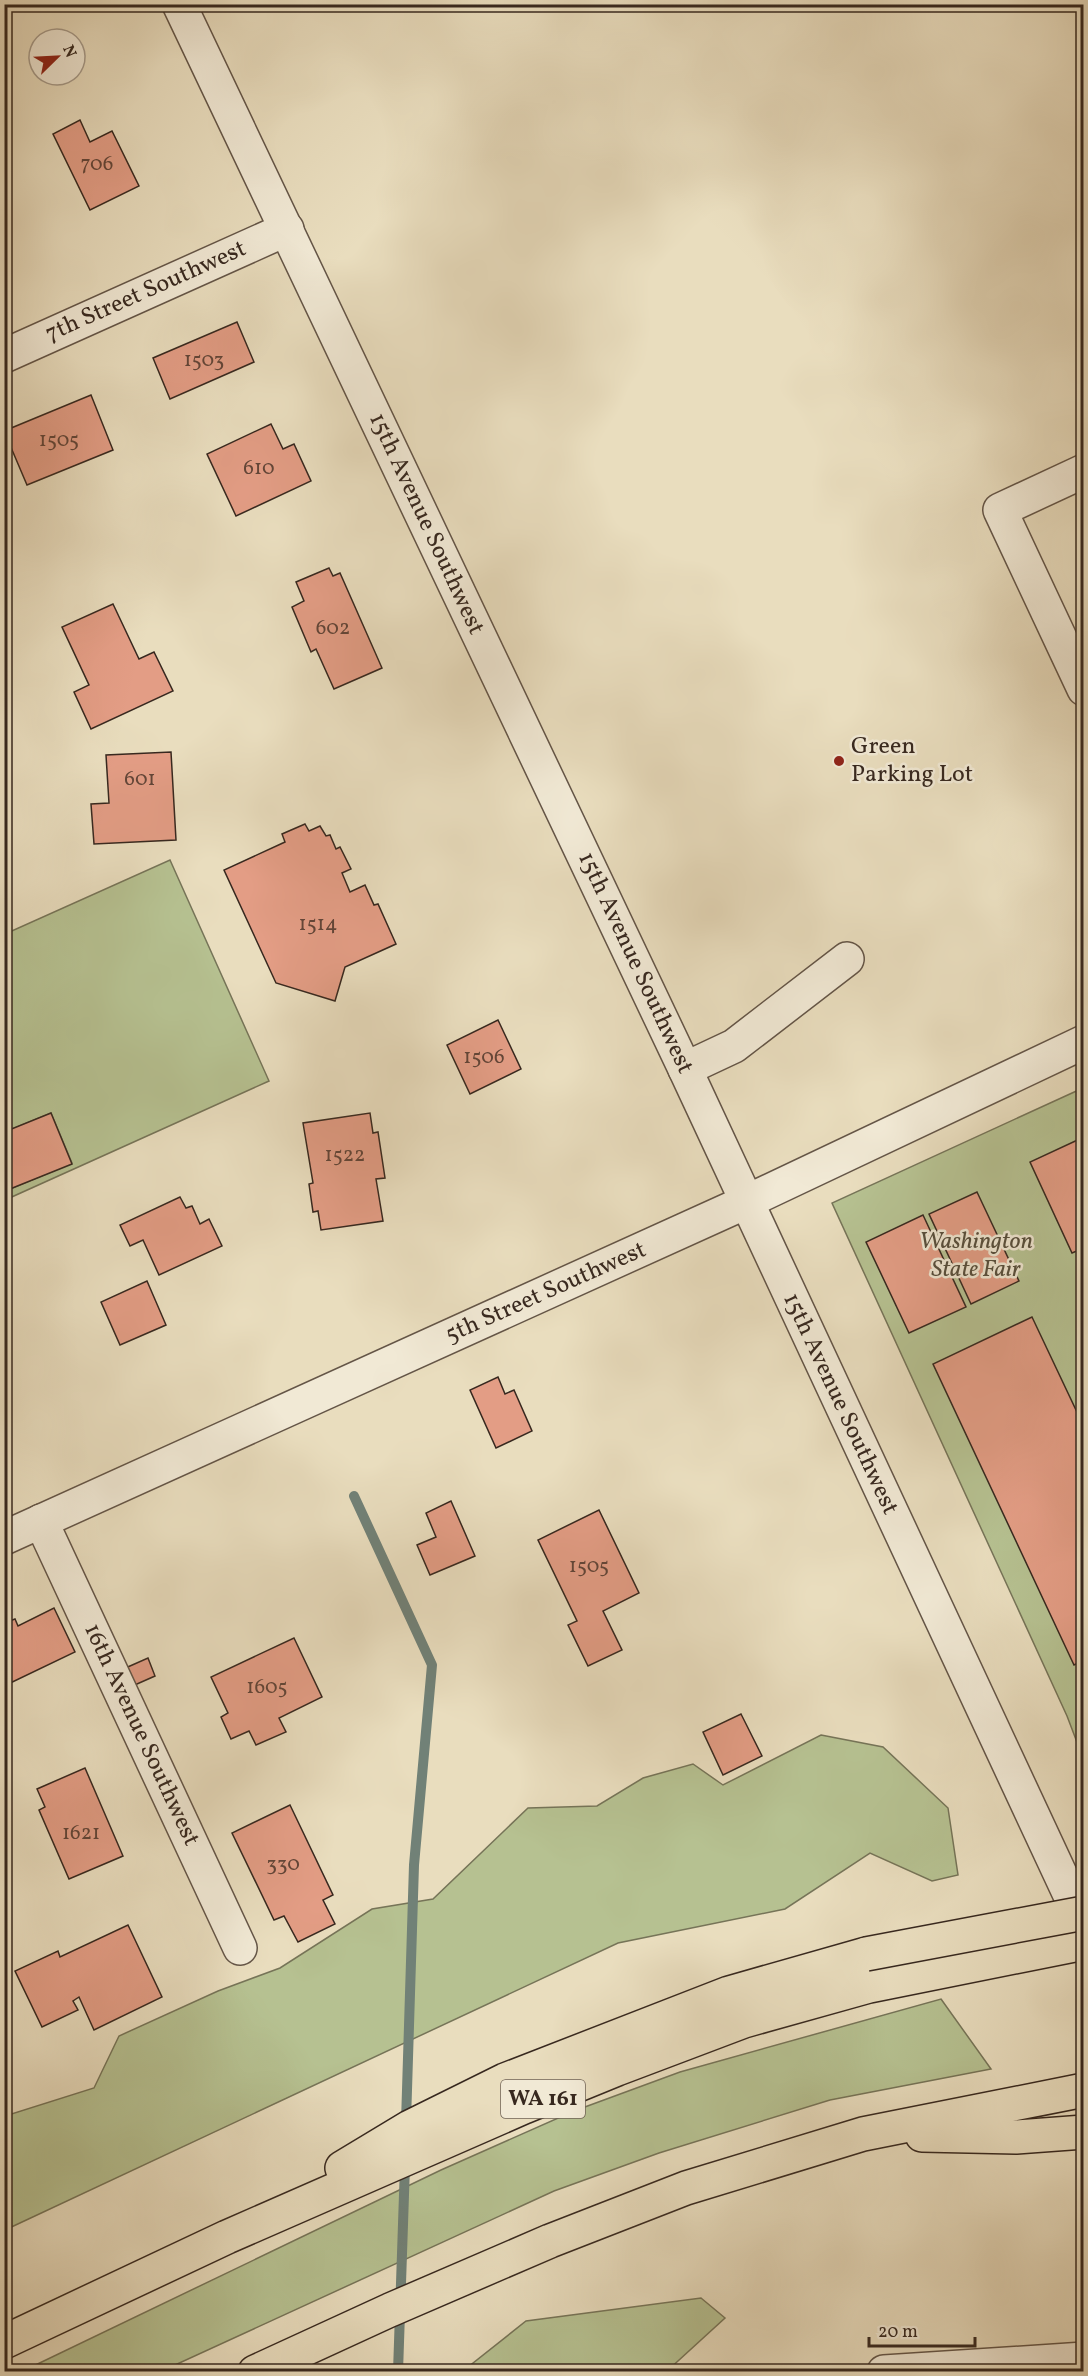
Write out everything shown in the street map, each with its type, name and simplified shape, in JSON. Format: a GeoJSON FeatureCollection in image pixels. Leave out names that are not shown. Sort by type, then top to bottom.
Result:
{"type":"FeatureCollection","features":[{"type":"Feature","properties":{"kind":"highway"},"geometry":{"type":"LineString","coordinates":[[227,2237],[410,2127],[505,2080],[729,1993],[866,1954],[1083,1913]]}},
{"type":"Feature","properties":{"kind":"highway","name":"WA 161"},"geometry":{"type":"LineString","coordinates":[[4,2342],[227,2237],[617,2069],[744,2021],[868,1986],[1083,1943]]}},
{"type":"Feature","properties":{"kind":"highway"},"geometry":{"type":"LineString","coordinates":[[255,2372],[390,2310],[581,2229],[686,2188],[863,2134],[1083,2090]]}},
{"type":"Feature","properties":{"kind":"highway"},"geometry":{"type":"LineString","coordinates":[[863,2134],[1016,2137],[1083,2132]]}},
{"type":"Feature","properties":{"kind":"street","name":"15th Avenue Southwest"},"geometry":{"type":"LineString","coordinates":[[179,4],[685,1070],[1083,1926]]}},
{"type":"Feature","properties":{"kind":"street","name":"7th Street Southwest"},"geometry":{"type":"LineString","coordinates":[[4,356],[287,229]]}},
{"type":"Feature","properties":{"kind":"street"},"geometry":{"type":"LineString","coordinates":[[1083,471],[1000,510],[1083,689]]}},
{"type":"Feature","properties":{"kind":"street"},"geometry":{"type":"LineString","coordinates":[[685,1070],[734,1046],[848,959]]}},
{"type":"Feature","properties":{"kind":"street","name":"5th Street Southwest"},"geometry":{"type":"LineString","coordinates":[[4,1538],[746,1202],[1083,1041]]}},
{"type":"Feature","properties":{"kind":"street","name":"16th Avenue Southwest"},"geometry":{"type":"LineString","coordinates":[[41,1521],[240,1948]]}},
{"type":"Feature","properties":{"kind":"street"},"geometry":{"type":"LineString","coordinates":[[884,2372],[1083,2359]]}},
{"type":"Feature","properties":{"kind":"green space"},"geometry":{"type":"Polygon","coordinates":[[[170,860],[269,1081],[5,1200],[4,1177],[10,1189],[72,1163],[51,1113],[5,1132],[5,934],[170,860]]]}},
{"type":"Feature","properties":{"kind":"green space","name":"Washington State Fair"},"geometry":{"type":"Polygon","coordinates":[[[1083,1088],[1083,1758],[1067,1716],[832,1203],[1083,1088]]]}},
{"type":"Feature","properties":{"kind":"green space"},"geometry":{"type":"Polygon","coordinates":[[[821,1735],[883,1747],[948,1808],[958,1875],[932,1881],[870,1853],[785,1909],[618,1943],[5,2230],[5,2116],[94,2088],[119,2036],[218,1991],[280,1968],[372,1909],[433,1899],[528,1808],[597,1806],[643,1778],[693,1764],[723,1785],[821,1735]]]}},
{"type":"Feature","properties":{"kind":"green space"},"geometry":{"type":"Polygon","coordinates":[[[941,1999],[991,2069],[830,2100],[659,2153],[554,2191],[162,2371],[23,2371],[441,2170],[574,2111],[680,2072],[941,1999]]]}},
{"type":"Feature","properties":{"kind":"green space"},"geometry":{"type":"Polygon","coordinates":[[[701,2298],[725,2318],[667,2371],[463,2371],[526,2321],[701,2298]]]}},
{"type":"Feature","properties":{"kind":"building"},"geometry":{"type":"Polygon","coordinates":[[[80,120],[90,142],[112,131],[139,186],[90,210],[53,134],[80,120]]]}},
{"type":"Feature","properties":{"kind":"building"},"geometry":{"type":"Polygon","coordinates":[[[237,322],[254,362],[170,399],[153,358],[237,322]]]}},
{"type":"Feature","properties":{"kind":"building"},"geometry":{"type":"Polygon","coordinates":[[[91,395],[113,450],[27,485],[4,431],[91,395]]]}},
{"type":"Feature","properties":{"kind":"building"},"geometry":{"type":"Polygon","coordinates":[[[271,424],[283,449],[294,444],[311,481],[236,516],[207,454],[271,424]]]}},
{"type":"Feature","properties":{"kind":"building"},"geometry":{"type":"Polygon","coordinates":[[[329,568],[333,576],[340,573],[382,668],[334,689],[316,649],[311,652],[292,607],[304,601],[296,582],[329,568]]]}},
{"type":"Feature","properties":{"kind":"building"},"geometry":{"type":"Polygon","coordinates":[[[113,604],[139,659],[154,652],[173,691],[91,729],[74,692],[89,685],[62,627],[113,604]]]}},
{"type":"Feature","properties":{"kind":"building"},"geometry":{"type":"Polygon","coordinates":[[[171,752],[176,840],[94,844],[91,804],[109,803],[106,755],[171,752]]]}},
{"type":"Feature","properties":{"kind":"building"},"geometry":{"type":"Polygon","coordinates":[[[305,824],[309,831],[320,826],[326,836],[330,835],[336,849],[340,847],[351,869],[342,873],[350,892],[365,885],[374,905],[378,904],[396,944],[345,967],[335,1001],[276,983],[224,870],[285,842],[282,834],[305,824]]]}},
{"type":"Feature","properties":{"kind":"building"},"geometry":{"type":"Polygon","coordinates":[[[498,1020],[521,1069],[470,1094],[447,1045],[498,1020]]]}},
{"type":"Feature","properties":{"kind":"building"},"geometry":{"type":"Polygon","coordinates":[[[51,1113],[72,1164],[10,1189],[4,1177],[4,1132],[51,1113]]]}},
{"type":"Feature","properties":{"kind":"building"},"geometry":{"type":"Polygon","coordinates":[[[370,1113],[373,1133],[378,1132],[385,1178],[376,1179],[383,1221],[321,1230],[318,1211],[313,1212],[309,1184],[313,1183],[303,1123],[370,1113]]]}},
{"type":"Feature","properties":{"kind":"building"},"geometry":{"type":"Polygon","coordinates":[[[1084,1137],[1084,1248],[1072,1253],[1030,1162],[1084,1137]]]}},
{"type":"Feature","properties":{"kind":"building"},"geometry":{"type":"Polygon","coordinates":[[[977,1192],[1019,1281],[971,1304],[929,1214],[977,1192]]]}},
{"type":"Feature","properties":{"kind":"building"},"geometry":{"type":"Polygon","coordinates":[[[180,1197],[186,1208],[192,1206],[200,1224],[209,1219],[222,1246],[159,1275],[143,1240],[130,1246],[120,1225],[180,1197]]]}},
{"type":"Feature","properties":{"kind":"building"},"geometry":{"type":"Polygon","coordinates":[[[923,1215],[966,1307],[909,1333],[866,1242],[923,1215]]]}},
{"type":"Feature","properties":{"kind":"building"},"geometry":{"type":"Polygon","coordinates":[[[147,1281],[166,1325],[120,1345],[101,1302],[147,1281]]]}},
{"type":"Feature","properties":{"kind":"building"},"geometry":{"type":"Polygon","coordinates":[[[1032,1317],[1084,1427],[1084,1660],[1074,1665],[933,1364],[1032,1317]]]}},
{"type":"Feature","properties":{"kind":"building"},"geometry":{"type":"Polygon","coordinates":[[[498,1377],[505,1394],[514,1390],[532,1431],[496,1448],[470,1390],[498,1377]]]}},
{"type":"Feature","properties":{"kind":"building"},"geometry":{"type":"Polygon","coordinates":[[[451,1501],[475,1556],[430,1575],[417,1545],[436,1537],[426,1513],[451,1501]]]}},
{"type":"Feature","properties":{"kind":"building"},"geometry":{"type":"Polygon","coordinates":[[[599,1510],[639,1593],[603,1611],[622,1650],[588,1666],[568,1625],[577,1621],[538,1540],[599,1510]]]}},
{"type":"Feature","properties":{"kind":"building"},"geometry":{"type":"Polygon","coordinates":[[[54,1608],[75,1652],[4,1686],[4,1623],[15,1619],[18,1626],[54,1608]]]}},
{"type":"Feature","properties":{"kind":"building"},"geometry":{"type":"Polygon","coordinates":[[[294,1638],[322,1697],[279,1718],[286,1732],[256,1745],[249,1731],[231,1739],[221,1717],[228,1713],[211,1677],[294,1638]]]}},
{"type":"Feature","properties":{"kind":"building"},"geometry":{"type":"Polygon","coordinates":[[[148,1658],[155,1676],[128,1688],[121,1670],[148,1658]]]}},
{"type":"Feature","properties":{"kind":"building"},"geometry":{"type":"Polygon","coordinates":[[[741,1714],[762,1756],[723,1775],[703,1732],[741,1714]]]}},
{"type":"Feature","properties":{"kind":"building"},"geometry":{"type":"Polygon","coordinates":[[[85,1768],[123,1856],[69,1879],[39,1810],[45,1807],[37,1789],[85,1768]]]}},
{"type":"Feature","properties":{"kind":"building"},"geometry":{"type":"Polygon","coordinates":[[[290,1805],[333,1895],[323,1900],[335,1924],[298,1942],[284,1916],[274,1920],[232,1833],[290,1805]]]}},
{"type":"Feature","properties":{"kind":"building"},"geometry":{"type":"Polygon","coordinates":[[[128,1925],[162,1997],[94,2030],[79,1997],[73,2001],[78,2010],[42,2027],[15,1971],[58,1951],[60,1957],[128,1925]]]}},
{"type":"Feature","properties":{"kind":"waterway"},"geometry":{"type":"LineString","coordinates":[[354,1496],[432,1665],[414,1865],[406,2122]]}},
{"type":"Feature","properties":{"kind":"waterway"},"geometry":{"type":"LineString","coordinates":[[398,2372],[405,2165]]}},
{"type":"Feature","properties":{"kind":"place","name":"Green Parking Lot"},"geometry":{"type":"Point","coordinates":[839,761]}}]}
